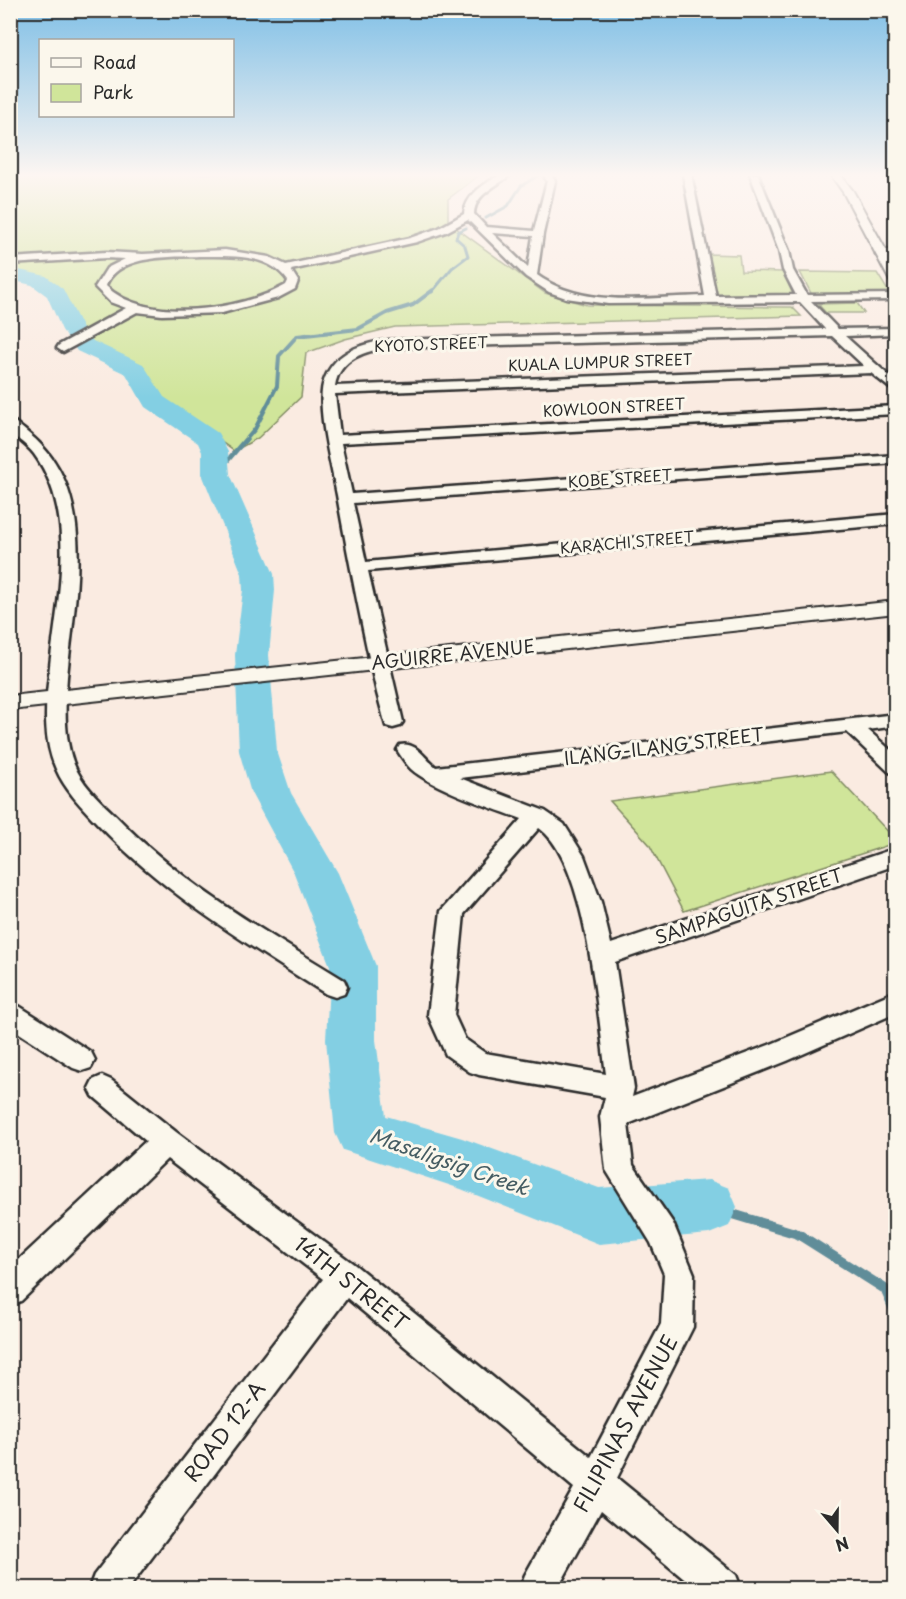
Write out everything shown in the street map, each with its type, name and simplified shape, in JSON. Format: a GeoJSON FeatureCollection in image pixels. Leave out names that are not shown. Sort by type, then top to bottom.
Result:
{"type":"FeatureCollection","features":[{"type":"Feature","properties":{"kind":"street"},"geometry":{"type":"LineString","coordinates":[[285,268],[376,249]]}},
{"type":"Feature","properties":{"kind":"street"},"geometry":{"type":"LineString","coordinates":[[502,249],[554,291],[588,299],[804,300],[896,297]]}},
{"type":"Feature","properties":{"kind":"street"},"geometry":{"type":"LineString","coordinates":[[532,275],[536,249]]}},
{"type":"Feature","properties":{"kind":"street"},"geometry":{"type":"LineString","coordinates":[[701,249],[711,300]]}},
{"type":"Feature","properties":{"kind":"street"},"geometry":{"type":"LineString","coordinates":[[783,249],[788,270],[804,300],[835,333],[896,388]]}},
{"type":"Feature","properties":{"kind":"street"},"geometry":{"type":"LineString","coordinates":[[878,249],[896,281]]}},
{"type":"Feature","properties":{"kind":"street"},"geometry":{"type":"LineString","coordinates":[[10,261],[52,261],[106,255],[142,257],[183,253],[234,254],[275,262],[291,275],[291,287],[272,298],[249,305],[194,312],[135,308],[107,297],[100,287],[102,280],[115,268],[142,257]]}},
{"type":"Feature","properties":{"kind":"street"},"geometry":{"type":"LineString","coordinates":[[880,253],[896,253]]}},
{"type":"Feature","properties":{"kind":"street"},"geometry":{"type":"LineString","coordinates":[[67,346],[135,308]]}},
{"type":"Feature","properties":{"kind":"street","name":"KYOTO STREET"},"geometry":{"type":"LineString","coordinates":[[328,390],[330,380],[346,358],[354,352],[376,345],[896,331]]}},
{"type":"Feature","properties":{"kind":"street","name":"KUALA LUMPUR STREET"},"geometry":{"type":"LineString","coordinates":[[328,390],[874,369]]}},
{"type":"Feature","properties":{"kind":"street"},"geometry":{"type":"LineString","coordinates":[[328,390],[333,439],[393,722]]}},
{"type":"Feature","properties":{"kind":"street","name":"KOWLOON STREET"},"geometry":{"type":"LineString","coordinates":[[333,439],[896,410]]}},
{"type":"Feature","properties":{"kind":"street"},"geometry":{"type":"LineString","coordinates":[[10,425],[25,434],[46,458],[58,479],[67,513],[70,533],[69,575],[56,698],[57,732],[67,771],[119,836],[152,865],[335,987]]}},
{"type":"Feature","properties":{"kind":"street","name":"KOBE STREET"},"geometry":{"type":"LineString","coordinates":[[345,499],[896,459]]}},
{"type":"Feature","properties":{"kind":"street","name":"KARACHI STREET"},"geometry":{"type":"LineString","coordinates":[[359,567],[896,519]]}},
{"type":"Feature","properties":{"kind":"street","name":"AGUIRRE AVENUE"},"geometry":{"type":"LineString","coordinates":[[10,703],[896,607]]}},
{"type":"Feature","properties":{"kind":"street","name":"ILANG-ILANG STREET"},"geometry":{"type":"LineString","coordinates":[[432,774],[896,720]]}},
{"type":"Feature","properties":{"kind":"street"},"geometry":{"type":"LineString","coordinates":[[851,725],[896,767]]}},
{"type":"Feature","properties":{"kind":"street"},"geometry":{"type":"LineString","coordinates":[[407,750],[417,763],[432,774],[537,816],[556,830],[573,856],[589,902],[602,957],[621,1088],[479,1064],[455,1047],[441,1015],[453,911],[537,816]]}},
{"type":"Feature","properties":{"kind":"street","name":"SAMPAGUITA STREET"},"geometry":{"type":"LineString","coordinates":[[602,957],[896,856]]}},
{"type":"Feature","properties":{"kind":"street"},"geometry":{"type":"LineString","coordinates":[[614,1118],[778,1053],[896,1001]]}},
{"type":"Feature","properties":{"kind":"street"},"geometry":{"type":"LineString","coordinates":[[10,1013],[82,1060]]}},
{"type":"Feature","properties":{"kind":"street","name":"14TH STREET"},"geometry":{"type":"LineString","coordinates":[[102,1088],[166,1141],[344,1276],[723,1588]]}},
{"type":"Feature","properties":{"kind":"street","name":"FILIPINAS AVENUE"},"geometry":{"type":"LineString","coordinates":[[538,1588],[596,1484],[677,1327],[679,1274],[662,1233],[620,1170],[614,1118],[621,1088]]}},
{"type":"Feature","properties":{"kind":"street"},"geometry":{"type":"LineString","coordinates":[[10,1290],[166,1141]]}},
{"type":"Feature","properties":{"kind":"street","name":"ROAD 12-A"},"geometry":{"type":"LineString","coordinates":[[107,1588],[344,1276]]}},
{"type":"Feature","properties":{"kind":"green space"},"geometry":{"type":"Polygon","coordinates":[[[11,249],[484,249],[545,293],[587,305],[792,307],[801,316],[395,327],[345,339],[306,353],[301,397],[258,438],[234,451],[163,400],[143,366],[85,346],[73,330],[56,293],[39,280],[11,274],[11,249]]]}},
{"type":"Feature","properties":{"kind":"green space"},"geometry":{"type":"Polygon","coordinates":[[[707,254],[739,255],[741,271],[783,272],[794,297],[717,298],[707,254]]]}},
{"type":"Feature","properties":{"kind":"green space"},"geometry":{"type":"Polygon","coordinates":[[[800,272],[877,273],[890,294],[813,297],[800,272]]]}},
{"type":"Feature","properties":{"kind":"green space"},"geometry":{"type":"Polygon","coordinates":[[[857,303],[864,313],[826,313],[818,304],[857,303]]]}},
{"type":"Feature","properties":{"kind":"green space"},"geometry":{"type":"Polygon","coordinates":[[[831,771],[895,839],[895,843],[684,911],[649,844],[610,801],[831,771]]]}},
{"type":"Feature","properties":{"kind":"waterway","name":"Masaligsig Creek"},"geometry":{"type":"LineString","coordinates":[[432,292],[452,268],[468,256],[466,249]]}},
{"type":"Feature","properties":{"kind":"waterway","name":"Masaligsig Creek"},"geometry":{"type":"LineString","coordinates":[[10,274],[39,280],[56,293],[73,330],[85,346],[135,369],[154,402],[209,439],[215,452],[216,474],[258,574],[259,590],[252,655],[258,751],[271,793],[316,873],[353,966],[351,1040],[362,1133],[462,1164],[599,1216],[709,1207]]}},
{"type":"Feature","properties":{"kind":"waterway","name":"Masaligsig Creek"},"geometry":{"type":"LineString","coordinates":[[244,442],[255,429],[277,386],[279,356],[297,336],[358,329],[387,313],[413,305],[433,290]]}},
{"type":"Feature","properties":{"kind":"waterway","name":"Masaligsig Creek"},"geometry":{"type":"LineString","coordinates":[[216,474],[245,440]]}},
{"type":"Feature","properties":{"kind":"waterway","name":"Masaligsig Creek"},"geometry":{"type":"LineString","coordinates":[[709,1207],[798,1234],[885,1289],[896,1314]]}}]}
